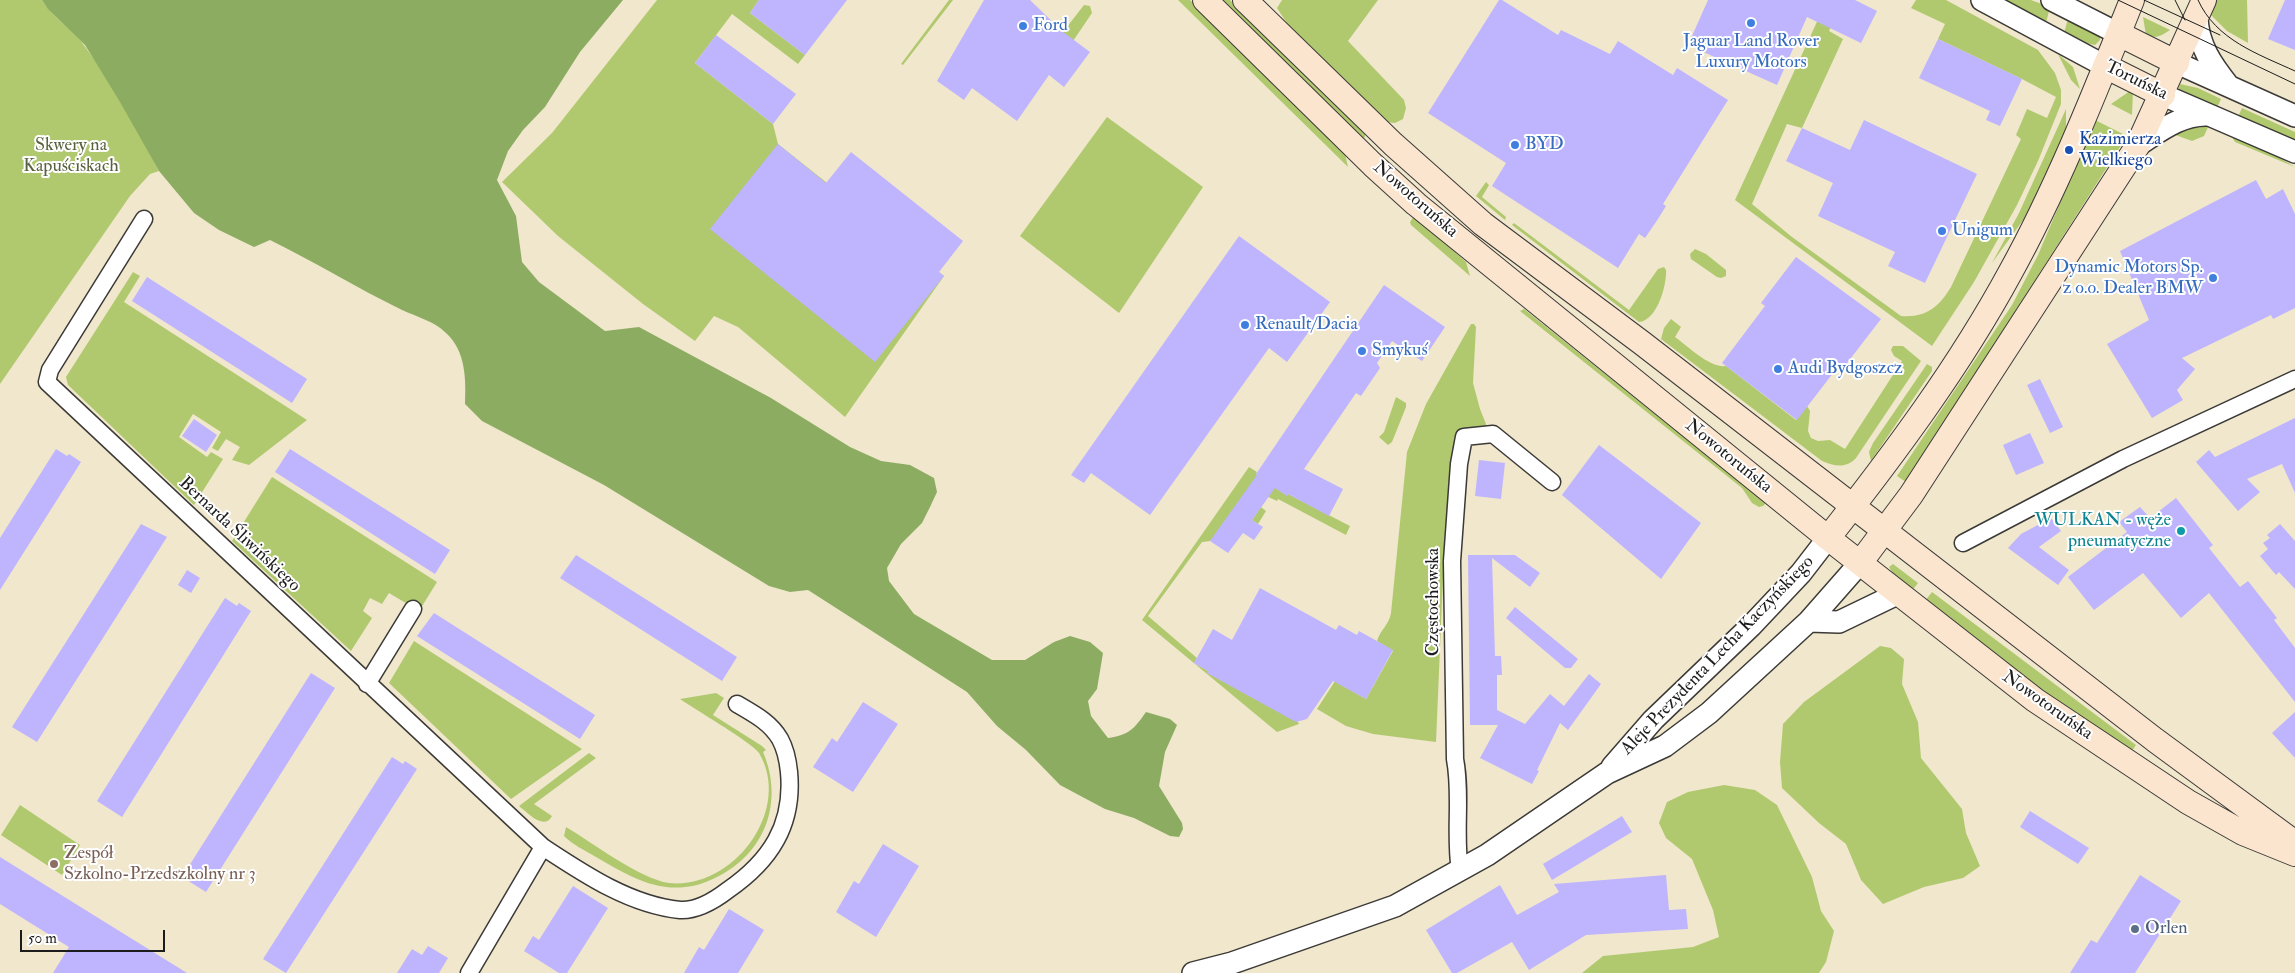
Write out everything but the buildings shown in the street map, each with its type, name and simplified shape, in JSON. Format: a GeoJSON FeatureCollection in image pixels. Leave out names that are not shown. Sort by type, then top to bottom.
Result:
{"type":"FeatureCollection","features":[{"type":"Feature","properties":{"kind":"main road","name":"Nowotoruńska"},"geometry":{"type":"LineString","coordinates":[[1205,0],[1372,164],[1416,204],[1897,594],[2035,700],[2188,802],[2243,833],[2295,854]]}},
{"type":"Feature","properties":{"kind":"main road","name":"Nowotoruńska"},"geometry":{"type":"LineString","coordinates":[[1245,0],[1394,144],[1483,224],[1642,343],[2147,734],[2295,843]]}},
{"type":"Feature","properties":{"kind":"main road"},"geometry":{"type":"LineString","coordinates":[[1828,538],[1921,413],[2010,274],[2050,194],[2132,0]]}},
{"type":"Feature","properties":{"kind":"main road"},"geometry":{"type":"LineString","coordinates":[[1860,563],[1911,495],[2138,145],[2163,95],[2200,9]]}},
{"type":"Feature","properties":{"kind":"main road","name":"Toruńska"},"geometry":{"type":"LineString","coordinates":[[2119,34],[2177,63]]}},
{"type":"Feature","properties":{"kind":"main road","name":"Toruńska"},"geometry":{"type":"LineString","coordinates":[[2105,66],[2163,95]]}},
{"type":"Feature","properties":{"kind":"street","name":"Toruńska"},"geometry":{"type":"LineString","coordinates":[[1982,0],[2105,66]]}},
{"type":"Feature","properties":{"kind":"street","name":"Toruńska"},"geometry":{"type":"LineString","coordinates":[[2052,0],[2119,34]]}},
{"type":"Feature","properties":{"kind":"street"},"geometry":{"type":"LineString","coordinates":[[2200,9],[2198,30],[2204,51],[2228,85]]}},
{"type":"Feature","properties":{"kind":"street","name":"Toruńska"},"geometry":{"type":"LineString","coordinates":[[2177,63],[2295,116]]}},
{"type":"Feature","properties":{"kind":"street","name":"Toruńska"},"geometry":{"type":"LineString","coordinates":[[2163,95],[2295,152]]}},
{"type":"Feature","properties":{"kind":"street"},"geometry":{"type":"LineString","coordinates":[[2138,145],[2179,120],[2190,116],[2209,116]]}},
{"type":"Feature","properties":{"kind":"street","name":"Bernarda Śliwińskiego"},"geometry":{"type":"LineString","coordinates":[[144,219],[50,370],[47,382],[543,847],[607,886],[638,900],[681,910],[710,904],[750,875],[775,844],[786,818],[791,789],[782,741],[769,724],[737,704]]}},
{"type":"Feature","properties":{"kind":"street"},"geometry":{"type":"LineString","coordinates":[[1963,543],[2123,460],[2295,379]]}},
{"type":"Feature","properties":{"kind":"street","name":"Częstochowska"},"geometry":{"type":"LineString","coordinates":[[1460,871],[1456,841],[1458,775],[1455,759],[1452,560],[1459,464],[1464,437],[1493,434],[1552,482]]}},
{"type":"Feature","properties":{"kind":"street","name":"Aleje Prezydenta Lecha Kaczyńskiego"},"geometry":{"type":"LineString","coordinates":[[1607,773],[1653,720],[1751,626],[1800,573],[1828,538]]}},
{"type":"Feature","properties":{"kind":"street","name":"Aleje Prezydenta Lecha Kaczyńskiego"},"geometry":{"type":"LineString","coordinates":[[1193,973],[1232,963],[1396,906],[1487,856],[1607,773],[1665,746],[1709,713],[1809,621],[1860,563]]}},
{"type":"Feature","properties":{"kind":"street"},"geometry":{"type":"LineString","coordinates":[[1809,621],[1839,622],[1897,594]]}},
{"type":"Feature","properties":{"kind":"street"},"geometry":{"type":"LineString","coordinates":[[367,684],[413,609]]}},
{"type":"Feature","properties":{"kind":"street"},"geometry":{"type":"LineString","coordinates":[[469,973],[543,847]]}},
{"type":"Feature","properties":{"kind":"green space","name":"Skwery na Kapuściskach"},"geometry":{"type":"Polygon","coordinates":[[[0,0],[42,0],[52,13],[76,36],[116,93],[159,171],[150,174],[130,196],[0,384],[0,0]]]}},
{"type":"Feature","properties":{"kind":"green space"},"geometry":{"type":"Polygon","coordinates":[[[42,0],[623,0],[580,52],[545,107],[523,130],[508,151],[497,180],[516,216],[522,262],[539,282],[605,331],[639,327],[771,398],[850,447],[881,461],[910,465],[934,478],[937,492],[922,523],[901,544],[887,568],[889,581],[914,614],[992,660],[1025,660],[1054,642],[1070,636],[1090,642],[1103,653],[1097,689],[1088,701],[1091,716],[1108,738],[1126,733],[1138,723],[1146,712],[1170,719],[1177,725],[1165,752],[1159,786],[1182,823],[1183,829],[1179,837],[1170,836],[1134,818],[1105,809],[1060,785],[1026,750],[997,726],[967,692],[808,590],[790,592],[769,586],[604,485],[482,421],[465,404],[465,376],[458,348],[453,340],[436,325],[385,302],[270,240],[254,247],[219,230],[194,213],[159,171],[85,45],[48,9],[42,0]]]}},
{"type":"Feature","properties":{"kind":"green space"},"geometry":{"type":"Polygon","coordinates":[[[657,0],[759,0],[750,13],[805,55],[798,64],[732,14],[695,63],[773,124],[778,144],[944,276],[845,417],[738,327],[714,316],[695,341],[643,304],[558,236],[502,182],[552,133],[657,0]]]}},
{"type":"Feature","properties":{"kind":"green space"},"geometry":{"type":"Polygon","coordinates":[[[949,0],[953,0],[903,65],[901,64],[949,0]]]}},
{"type":"Feature","properties":{"kind":"green space"},"geometry":{"type":"Polygon","coordinates":[[[1178,0],[1190,0],[1339,147],[1345,154],[1348,167],[1178,0]]]}},
{"type":"Feature","properties":{"kind":"green space"},"geometry":{"type":"Polygon","coordinates":[[[1220,0],[1230,0],[1365,133],[1365,137],[1362,139],[1220,0]]]}},
{"type":"Feature","properties":{"kind":"green space"},"geometry":{"type":"Polygon","coordinates":[[[1282,0],[1378,0],[1348,41],[1404,100],[1406,108],[1403,119],[1395,123],[1386,122],[1290,28],[1277,8],[1282,0]]]}},
{"type":"Feature","properties":{"kind":"green space"},"geometry":{"type":"Polygon","coordinates":[[[1827,0],[1844,0],[1829,31],[1843,39],[1802,128],[1787,124],[1752,204],[1792,237],[1901,316],[1925,313],[1942,300],[1951,287],[2021,139],[2016,135],[2027,109],[2047,118],[2056,97],[1938,39],[1945,24],[1911,8],[1916,0],[1946,0],[2038,50],[2055,73],[2061,90],[2061,104],[2038,161],[2017,205],[1974,282],[1932,346],[1735,200],[1827,0]]]}},
{"type":"Feature","properties":{"kind":"green space"},"geometry":{"type":"Polygon","coordinates":[[[2003,0],[2031,0],[2050,7],[2046,23],[2003,0]]]}},
{"type":"Feature","properties":{"kind":"green space"},"geometry":{"type":"Polygon","coordinates":[[[2216,0],[2247,0],[2248,43],[2227,31],[2210,14],[2216,0]]]}},
{"type":"Feature","properties":{"kind":"green space"},"geometry":{"type":"Polygon","coordinates":[[[1084,5],[1090,6],[1092,13],[1071,44],[1063,32],[1084,5]]]}},
{"type":"Feature","properties":{"kind":"green space"},"geometry":{"type":"Polygon","coordinates":[[[2069,15],[2100,36],[2100,40],[2095,45],[2085,43],[2064,33],[2069,15]]]}},
{"type":"Feature","properties":{"kind":"green space"},"geometry":{"type":"Polygon","coordinates":[[[2143,17],[2170,30],[2158,36],[2146,35],[2143,17]]]}},
{"type":"Feature","properties":{"kind":"green space"},"geometry":{"type":"Polygon","coordinates":[[[2058,54],[2073,67],[2080,89],[2071,80],[2058,54]]]}},
{"type":"Feature","properties":{"kind":"green space"},"geometry":{"type":"Polygon","coordinates":[[[2180,84],[2198,88],[2221,99],[2216,110],[2178,91],[2180,84]]]}},
{"type":"Feature","properties":{"kind":"green space"},"geometry":{"type":"Polygon","coordinates":[[[2130,91],[2133,91],[2132,115],[2111,104],[2130,91]]]}},
{"type":"Feature","properties":{"kind":"green space"},"geometry":{"type":"Polygon","coordinates":[[[2242,108],[2295,132],[2295,143],[2237,119],[2242,108]]]}},
{"type":"Feature","properties":{"kind":"green space"},"geometry":{"type":"Polygon","coordinates":[[[2066,109],[2066,133],[2049,172],[2026,216],[1992,263],[2019,213],[2066,109]]]}},
{"type":"Feature","properties":{"kind":"green space"},"geometry":{"type":"Polygon","coordinates":[[[1107,117],[1203,187],[1119,313],[1020,236],[1107,117]]]}},
{"type":"Feature","properties":{"kind":"green space"},"geometry":{"type":"Polygon","coordinates":[[[2095,120],[2127,136],[1906,482],[1897,476],[2012,305],[2038,255],[2095,120]]]}},
{"type":"Feature","properties":{"kind":"green space"},"geometry":{"type":"Polygon","coordinates":[[[2209,125],[2204,136],[2192,141],[2170,133],[2179,128],[2209,125]]]}},
{"type":"Feature","properties":{"kind":"green space"},"geometry":{"type":"Polygon","coordinates":[[[2230,134],[2246,138],[2295,167],[2235,142],[2230,134]]]}},
{"type":"Feature","properties":{"kind":"green space"},"geometry":{"type":"Polygon","coordinates":[[[1486,182],[1489,185],[1482,197],[1506,217],[1505,220],[1476,196],[1486,182]]]}},
{"type":"Feature","properties":{"kind":"green space"},"geometry":{"type":"Polygon","coordinates":[[[1414,216],[1466,262],[1470,276],[1411,225],[1410,222],[1414,216]]]}},
{"type":"Feature","properties":{"kind":"green space"},"geometry":{"type":"Polygon","coordinates":[[[1514,223],[1629,310],[1658,269],[1664,267],[1666,270],[1665,284],[1656,309],[1651,316],[1639,322],[1512,225],[1514,223]]]}},
{"type":"Feature","properties":{"kind":"green space"},"geometry":{"type":"Polygon","coordinates":[[[1695,249],[1706,254],[1726,270],[1726,276],[1717,277],[1691,259],[1690,254],[1695,249]]]}},
{"type":"Feature","properties":{"kind":"green space"},"geometry":{"type":"Polygon","coordinates":[[[133,272],[140,276],[124,302],[307,420],[249,465],[232,460],[240,447],[226,439],[218,451],[212,448],[221,432],[193,414],[179,437],[207,457],[211,452],[223,459],[194,505],[68,385],[66,377],[133,272]]]}},
{"type":"Feature","properties":{"kind":"green space"},"geometry":{"type":"Polygon","coordinates":[[[1524,309],[1766,503],[1759,507],[1752,503],[1742,488],[1520,311],[1524,309]]]}},
{"type":"Feature","properties":{"kind":"green space"},"geometry":{"type":"Polygon","coordinates":[[[1671,319],[1681,327],[1675,337],[1699,356],[1713,364],[1726,366],[1796,420],[1807,406],[1810,411],[1808,431],[1811,438],[1818,441],[1830,440],[1845,449],[1902,361],[1894,356],[1891,350],[1893,346],[1903,346],[1921,361],[1856,458],[1848,464],[1840,466],[1822,461],[1661,339],[1664,328],[1671,319]]]}},
{"type":"Feature","properties":{"kind":"green space"},"geometry":{"type":"Polygon","coordinates":[[[1471,324],[1474,324],[1476,327],[1473,383],[1488,429],[1453,452],[1444,554],[1436,742],[1373,734],[1346,726],[1317,709],[1335,681],[1366,699],[1393,651],[1377,641],[1391,613],[1407,452],[1426,404],[1471,324]]]}},
{"type":"Feature","properties":{"kind":"green space"},"geometry":{"type":"Polygon","coordinates":[[[1927,364],[1932,367],[1932,371],[1871,461],[1869,452],[1873,443],[1927,364]]]}},
{"type":"Feature","properties":{"kind":"green space"},"geometry":{"type":"Polygon","coordinates":[[[1396,397],[1406,403],[1406,407],[1392,442],[1388,445],[1379,437],[1384,432],[1396,397]]]}},
{"type":"Feature","properties":{"kind":"green space"},"geometry":{"type":"Polygon","coordinates":[[[1249,467],[1286,495],[1288,494],[1350,526],[1346,535],[1278,499],[1277,501],[1262,494],[1248,497],[1266,511],[1258,524],[1252,520],[1259,510],[1210,541],[1202,542],[1148,616],[1197,658],[1194,663],[1208,671],[1208,673],[1299,724],[1277,732],[1142,620],[1249,467]]]}},
{"type":"Feature","properties":{"kind":"green space"},"geometry":{"type":"Polygon","coordinates":[[[272,477],[437,582],[419,611],[389,593],[382,604],[370,598],[363,611],[372,618],[351,651],[232,541],[272,477]]]}},
{"type":"Feature","properties":{"kind":"green space"},"geometry":{"type":"Polygon","coordinates":[[[1893,564],[1918,583],[1911,592],[1893,574],[1889,567],[1893,564]]]}},
{"type":"Feature","properties":{"kind":"green space"},"geometry":{"type":"Polygon","coordinates":[[[1932,592],[2136,745],[2132,751],[2113,740],[2002,663],[1925,601],[1932,592]]]}},
{"type":"Feature","properties":{"kind":"green space"},"geometry":{"type":"Polygon","coordinates":[[[414,641],[582,749],[511,799],[389,683],[414,641]]]}},
{"type":"Feature","properties":{"kind":"green space"},"geometry":{"type":"Polygon","coordinates":[[[1880,646],[1891,648],[1904,659],[1902,684],[1918,722],[1921,758],[1962,809],[1966,833],[1980,866],[1963,878],[1924,887],[1883,904],[1861,880],[1846,844],[1819,823],[1782,788],[1780,762],[1783,724],[1804,702],[1880,646]]]}},
{"type":"Feature","properties":{"kind":"green space"},"geometry":{"type":"Polygon","coordinates":[[[716,693],[724,698],[713,715],[766,750],[763,752],[769,770],[772,789],[771,807],[759,840],[748,854],[734,867],[709,881],[694,886],[673,888],[650,883],[628,875],[580,848],[564,836],[566,827],[631,868],[644,875],[669,883],[693,882],[715,874],[735,860],[751,842],[762,821],[768,798],[768,775],[755,748],[680,699],[716,693]]]}},
{"type":"Feature","properties":{"kind":"green space"},"geometry":{"type":"Polygon","coordinates":[[[589,753],[596,758],[534,804],[552,816],[549,820],[545,822],[540,821],[519,806],[589,753]]]}},
{"type":"Feature","properties":{"kind":"green space"},"geometry":{"type":"Polygon","coordinates":[[[1724,785],[1755,790],[1777,805],[1812,877],[1821,911],[1834,931],[1826,962],[1819,973],[1582,973],[1603,956],[1693,947],[1719,937],[1713,910],[1692,859],[1666,838],[1659,823],[1667,802],[1688,792],[1724,785]]]}},
{"type":"Feature","properties":{"kind":"green space"},"geometry":{"type":"Polygon","coordinates":[[[20,805],[80,845],[62,875],[1,835],[20,805]]]}},
{"type":"Feature","properties":{"kind":"tram line"},"geometry":{"type":"LineString","coordinates":[[2118,0],[2295,84]]}},
{"type":"Feature","properties":{"kind":"tram line"},"geometry":{"type":"LineString","coordinates":[[2144,0],[2220,35]]}},
{"type":"Feature","properties":{"kind":"tram line"},"geometry":{"type":"LineString","coordinates":[[2175,0],[2185,20]]}},
{"type":"Feature","properties":{"kind":"tram line"},"geometry":{"type":"LineString","coordinates":[[2198,0],[2206,14],[2227,36],[2253,52],[2295,71]]}},
{"type":"Feature","properties":{"kind":"place","name":"Jaguar Land Rover Luxury Motors"},"geometry":{"type":"Point","coordinates":[1751,23]}},
{"type":"Feature","properties":{"kind":"place","name":"Ford"},"geometry":{"type":"Point","coordinates":[1023,26]}},
{"type":"Feature","properties":{"kind":"place","name":"BYD"},"geometry":{"type":"Point","coordinates":[1515,145]}},
{"type":"Feature","properties":{"kind":"place","name":"Kazimierza Wielkiego"},"geometry":{"type":"Point","coordinates":[2069,150]}},
{"type":"Feature","properties":{"kind":"place","name":"Unigum"},"geometry":{"type":"Point","coordinates":[1942,231]}},
{"type":"Feature","properties":{"kind":"place","name":"Dynamic Motors Sp. z o.o. Dealer BMW"},"geometry":{"type":"Point","coordinates":[2213,278]}},
{"type":"Feature","properties":{"kind":"place","name":"Renault/Dacia"},"geometry":{"type":"Point","coordinates":[1245,325]}},
{"type":"Feature","properties":{"kind":"place","name":"Smykuś"},"geometry":{"type":"Point","coordinates":[1362,351]}},
{"type":"Feature","properties":{"kind":"place","name":"Audi Bydgoszcz"},"geometry":{"type":"Point","coordinates":[1778,369]}},
{"type":"Feature","properties":{"kind":"place","name":"WULKAN - węże pneumatyczne"},"geometry":{"type":"Point","coordinates":[2181,531]}},
{"type":"Feature","properties":{"kind":"place","name":"Zespół Szkolno-Przedszkolny nr 3"},"geometry":{"type":"Point","coordinates":[54,864]}},
{"type":"Feature","properties":{"kind":"place","name":"Orlen"},"geometry":{"type":"Point","coordinates":[2135,929]}}]}
